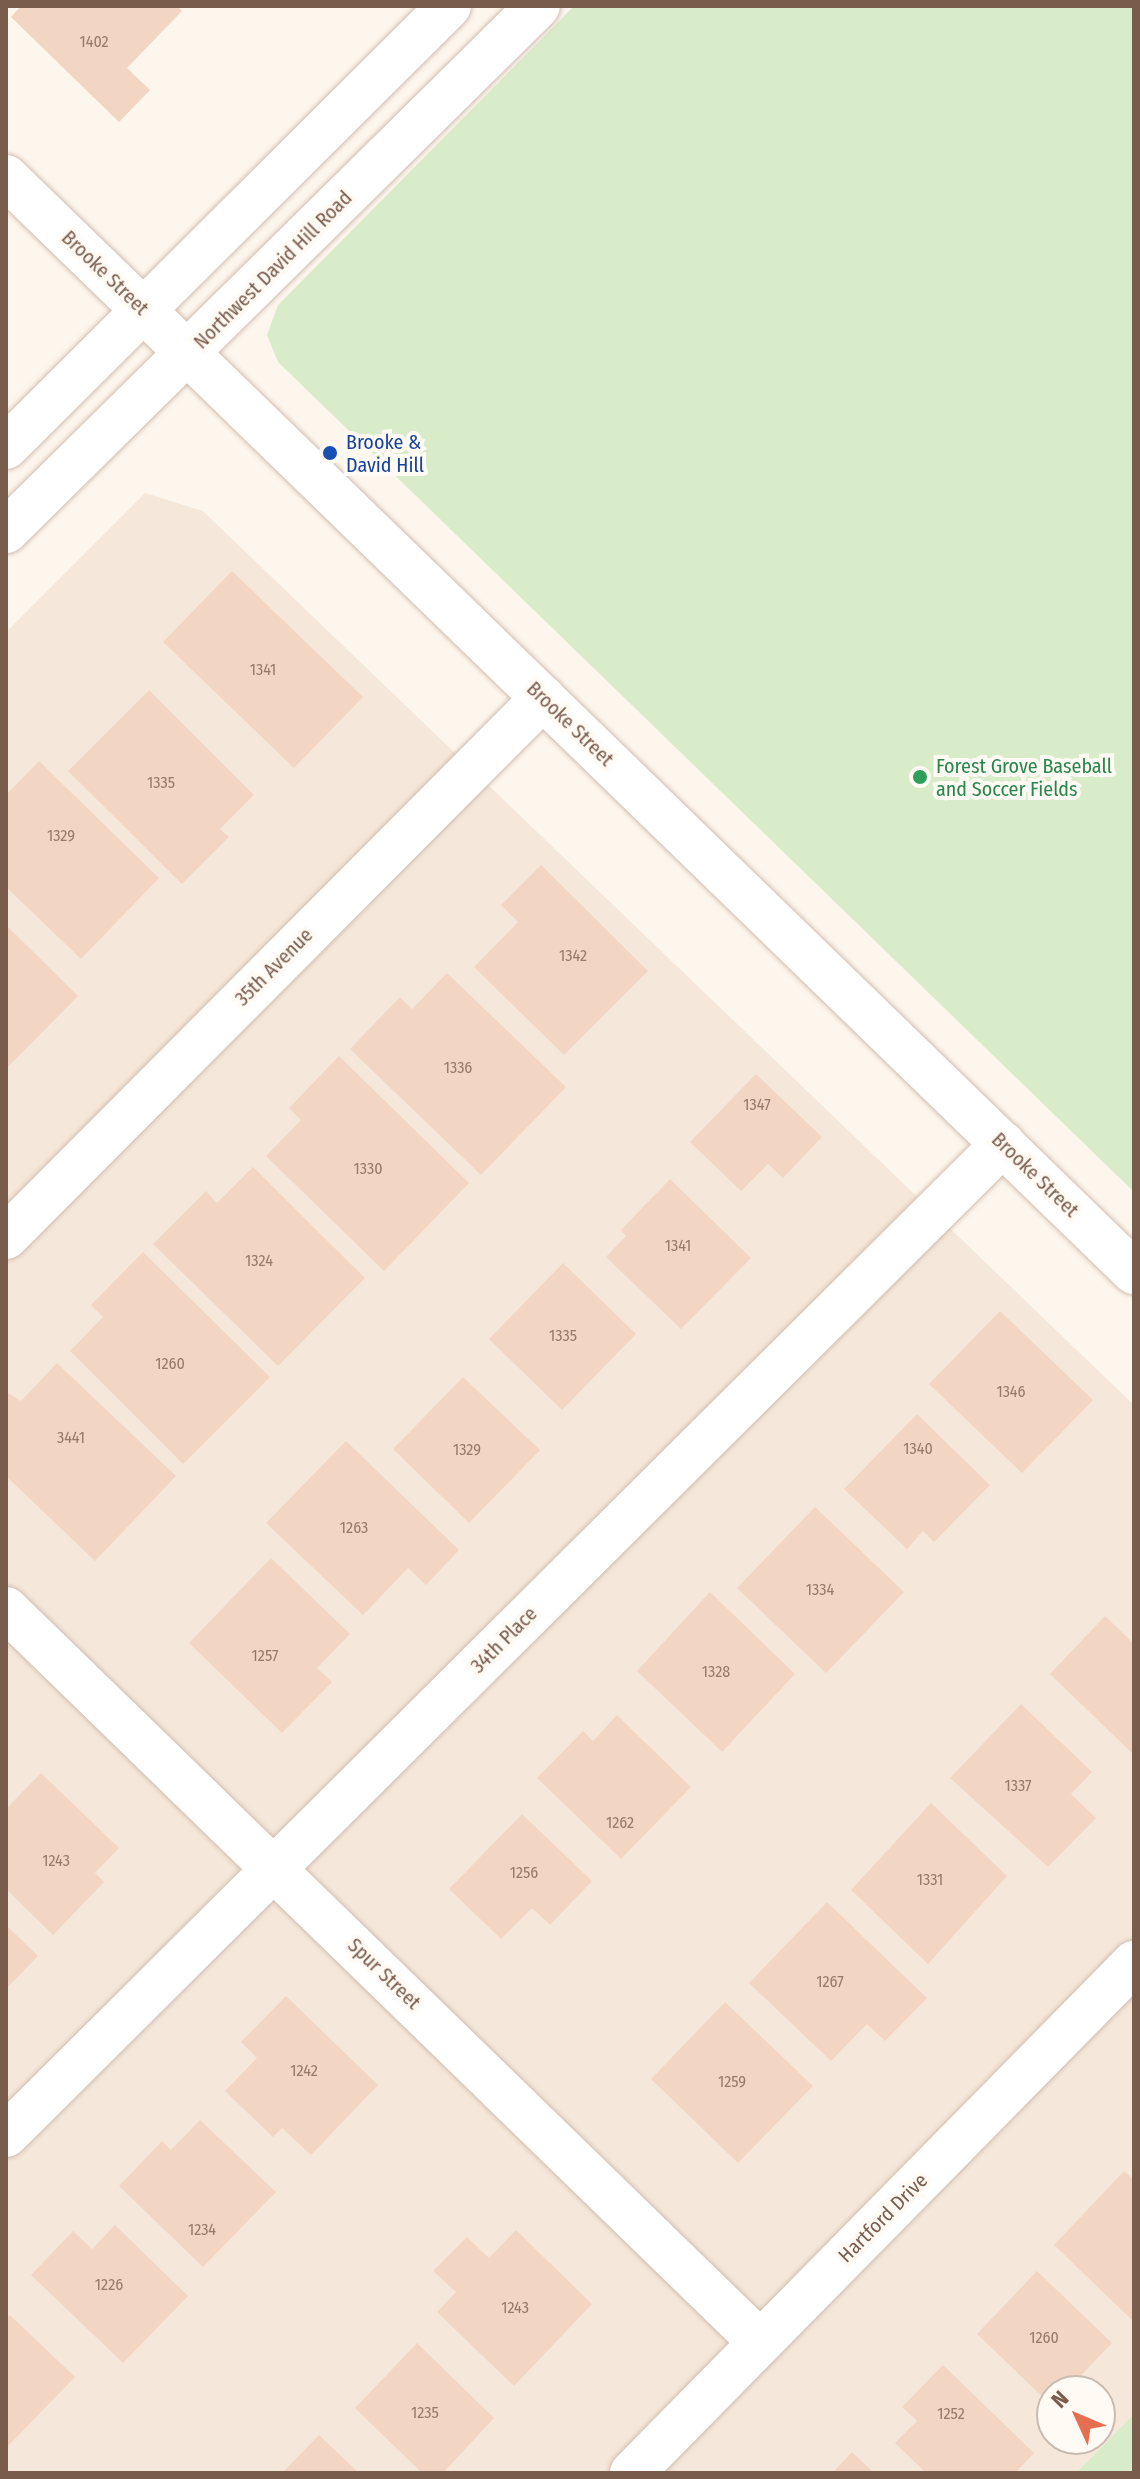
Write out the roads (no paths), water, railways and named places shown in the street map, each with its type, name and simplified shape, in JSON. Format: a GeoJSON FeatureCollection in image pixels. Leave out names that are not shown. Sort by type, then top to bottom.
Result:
{"type":"FeatureCollection","features":[{"type":"Feature","properties":{"kind":"street"},"geometry":{"type":"LineString","coordinates":[[6,447],[449,6]]}},
{"type":"Feature","properties":{"kind":"street","name":"Northwest David Hill Road"},"geometry":{"type":"LineString","coordinates":[[6,531],[189,354],[538,6]]}},
{"type":"Feature","properties":{"kind":"street","name":"Brooke Street"},"geometry":{"type":"LineString","coordinates":[[6,177],[1134,1272]]}},
{"type":"Feature","properties":{"kind":"street","name":"35th Avenue"},"geometry":{"type":"LineString","coordinates":[[6,1237],[543,698]]}},
{"type":"Feature","properties":{"kind":"street","name":"34th Place"},"geometry":{"type":"LineString","coordinates":[[6,2135],[1003,1144]]}},
{"type":"Feature","properties":{"kind":"street","name":"Spur Street"},"geometry":{"type":"LineString","coordinates":[[6,1609],[275,1866],[760,2342]]}},
{"type":"Feature","properties":{"kind":"street","name":"Hartford Drive"},"geometry":{"type":"LineString","coordinates":[[632,2473],[1134,1963]]}},
{"type":"Feature","properties":{"kind":"place","name":"Brooke & David Hill"},"geometry":{"type":"Point","coordinates":[330,453]}},
{"type":"Feature","properties":{"kind":"place","name":"Forest Grove Baseball and Soccer Fields"},"geometry":{"type":"Point","coordinates":[920,777]}}]}
